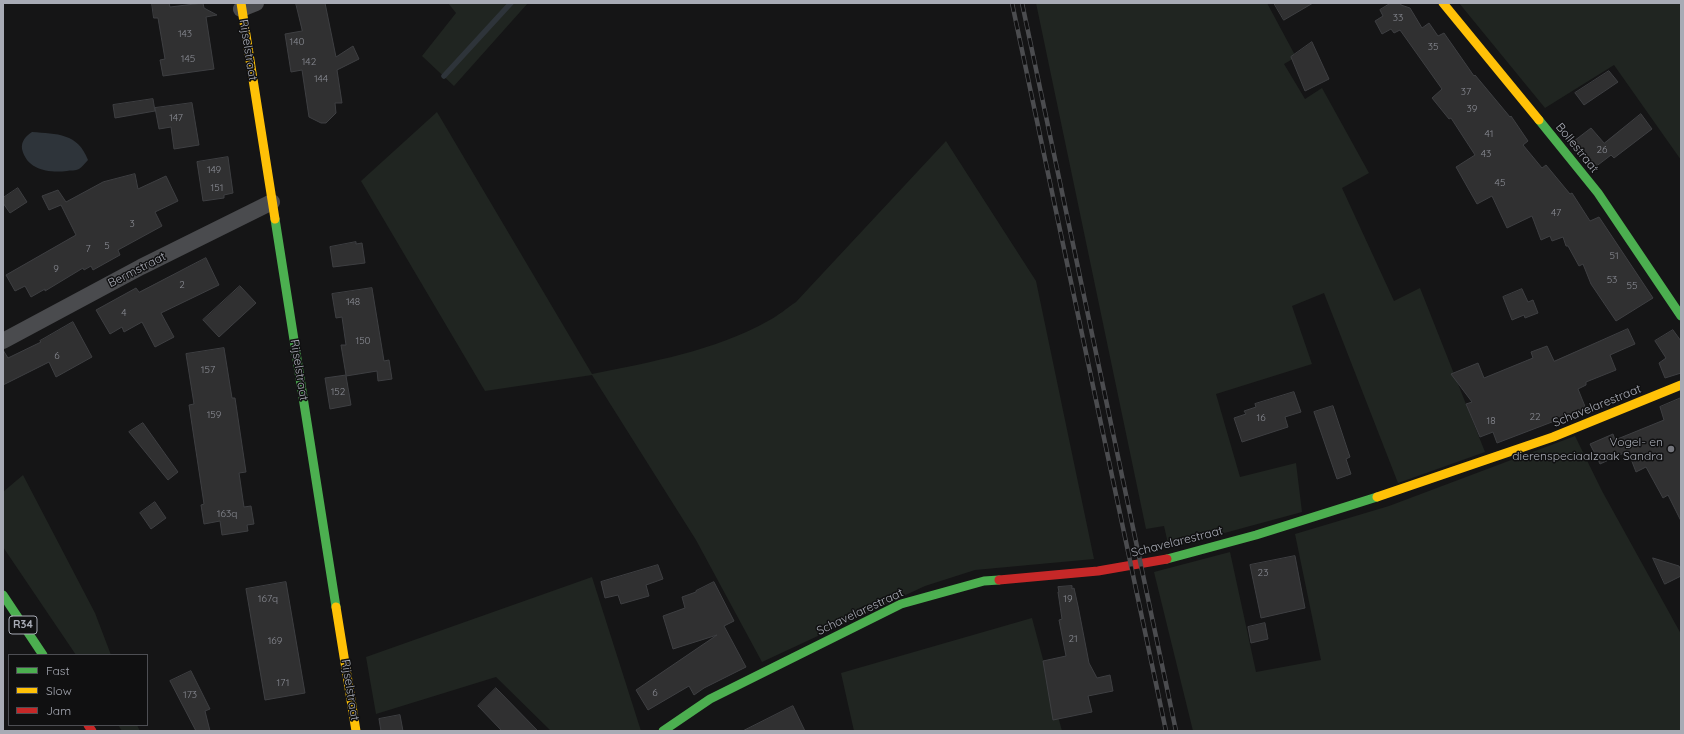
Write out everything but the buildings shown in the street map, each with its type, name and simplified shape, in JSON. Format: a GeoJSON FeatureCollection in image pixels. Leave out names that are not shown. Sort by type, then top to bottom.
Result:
{"type":"FeatureCollection","features":[{"type":"Feature","properties":{"kind":"street","name":"Bollestraat"},"geometry":{"type":"LineString","coordinates":[[1443,3],[1598,193],[1681,316]]}},
{"type":"Feature","properties":{"kind":"street","name":"Rijselstraat"},"geometry":{"type":"LineString","coordinates":[[246,5],[272,202],[356,731]]}},
{"type":"Feature","properties":{"kind":"street","name":"Bermstraat"},"geometry":{"type":"LineString","coordinates":[[3,341],[141,267],[272,202]]}},
{"type":"Feature","properties":{"kind":"street","name":"Schavelarestraat"},"geometry":{"type":"LineString","coordinates":[[663,731],[710,699],[901,604],[984,581],[1098,571],[1156,562],[1256,535],[1332,512],[1552,436],[1681,385]]}},
{"type":"Feature","properties":{"kind":"street","name":"R34"},"geometry":{"type":"LineString","coordinates":[[3,595],[42,654]]}},
{"type":"Feature","properties":{"kind":"shaded area"},"geometry":{"type":"Polygon","coordinates":[[[448,3],[528,3],[454,86],[422,56],[456,13],[448,3]]]}},
{"type":"Feature","properties":{"kind":"shaded area"},"geometry":{"type":"Polygon","coordinates":[[[1036,3],[1267,3],[1296,57],[1284,64],[1305,99],[1322,88],[1369,173],[1342,188],[1394,301],[1420,288],[1485,452],[1398,483],[1324,293],[1292,306],[1312,364],[1216,394],[1240,477],[1296,463],[1302,512],[1169,548],[1164,526],[1146,529],[1036,3]]]}},
{"type":"Feature","properties":{"kind":"shaded area"},"geometry":{"type":"Polygon","coordinates":[[[1459,3],[1681,3],[1681,160],[1614,65],[1545,108],[1459,3]]]}},
{"type":"Feature","properties":{"kind":"shaded area"},"geometry":{"type":"Polygon","coordinates":[[[437,112],[592,374],[659,360],[704,348],[747,331],[775,317],[796,302],[946,141],[1036,281],[1094,559],[975,570],[925,586],[762,662],[696,540],[592,375],[485,391],[361,181],[437,112]]]}},
{"type":"Feature","properties":{"kind":"shaded area"},"geometry":{"type":"Polygon","coordinates":[[[32,132],[50,133],[72,140],[84,151],[88,160],[78,170],[53,171],[39,169],[33,166],[28,162],[22,149],[24,139],[32,132]]]}},
{"type":"Feature","properties":{"kind":"shaded area"},"geometry":{"type":"Polygon","coordinates":[[[1575,436],[1602,491],[1681,634],[1681,731],[1193,731],[1154,572],[1230,552],[1256,672],[1321,660],[1295,534],[1389,506],[1575,436]]]}},
{"type":"Feature","properties":{"kind":"shaded area"},"geometry":{"type":"Polygon","coordinates":[[[23,475],[95,613],[111,654],[75,654],[3,547],[3,492],[23,475]]]}},
{"type":"Feature","properties":{"kind":"shaded area"},"geometry":{"type":"Polygon","coordinates":[[[592,577],[641,731],[551,731],[496,677],[376,714],[366,657],[592,577]]]}},
{"type":"Feature","properties":{"kind":"shaded area"},"geometry":{"type":"Polygon","coordinates":[[[1032,618],[1062,731],[854,731],[841,673],[1032,618]]]}},
{"type":"Feature","properties":{"kind":"shaded area"},"geometry":{"type":"Polygon","coordinates":[[[119,726],[138,726],[140,731],[122,731],[119,726]]]}},
{"type":"Feature","properties":{"kind":"waterway"},"geometry":{"type":"LineString","coordinates":[[444,76],[511,3]]}},
{"type":"Feature","properties":{"kind":"railway"},"geometry":{"type":"LineString","coordinates":[[1012,3],[1166,731]]}},
{"type":"Feature","properties":{"kind":"railway"},"geometry":{"type":"LineString","coordinates":[[1022,3],[1176,731]]}},
{"type":"Feature","properties":{"kind":"traffic: fast"},"geometry":{"type":"LineString","coordinates":[[1539,120],[1598,193],[1681,316]]}},
{"type":"Feature","properties":{"kind":"traffic: fast"},"geometry":{"type":"LineString","coordinates":[[275,219],[336,607]]}},
{"type":"Feature","properties":{"kind":"traffic: fast"},"geometry":{"type":"LineString","coordinates":[[1167,559],[1256,535],[1377,497]]}},
{"type":"Feature","properties":{"kind":"traffic: fast"},"geometry":{"type":"LineString","coordinates":[[663,731],[710,699],[901,604],[984,581],[999,580]]}},
{"type":"Feature","properties":{"kind":"traffic: fast"},"geometry":{"type":"LineString","coordinates":[[3,595],[42,654]]}},
{"type":"Feature","properties":{"kind":"traffic: slow"},"geometry":{"type":"LineString","coordinates":[[241,3],[275,219]]}},
{"type":"Feature","properties":{"kind":"traffic: slow"},"geometry":{"type":"LineString","coordinates":[[1443,3],[1539,120]]}},
{"type":"Feature","properties":{"kind":"traffic: slow"},"geometry":{"type":"LineString","coordinates":[[1377,497],[1553,437],[1681,385]]}},
{"type":"Feature","properties":{"kind":"traffic: slow"},"geometry":{"type":"LineString","coordinates":[[336,607],[356,731]]}},
{"type":"Feature","properties":{"kind":"traffic: jam"},"geometry":{"type":"LineString","coordinates":[[999,580],[1098,571],[1167,559]]}},
{"type":"Feature","properties":{"kind":"traffic: jam"},"geometry":{"type":"LineString","coordinates":[[89,726],[92,731]]}},
{"type":"Feature","properties":{"kind":"place","name":"Vogel- en dierenspeciaalzaak Sandra"},"geometry":{"type":"Point","coordinates":[1671,449]}}]}
